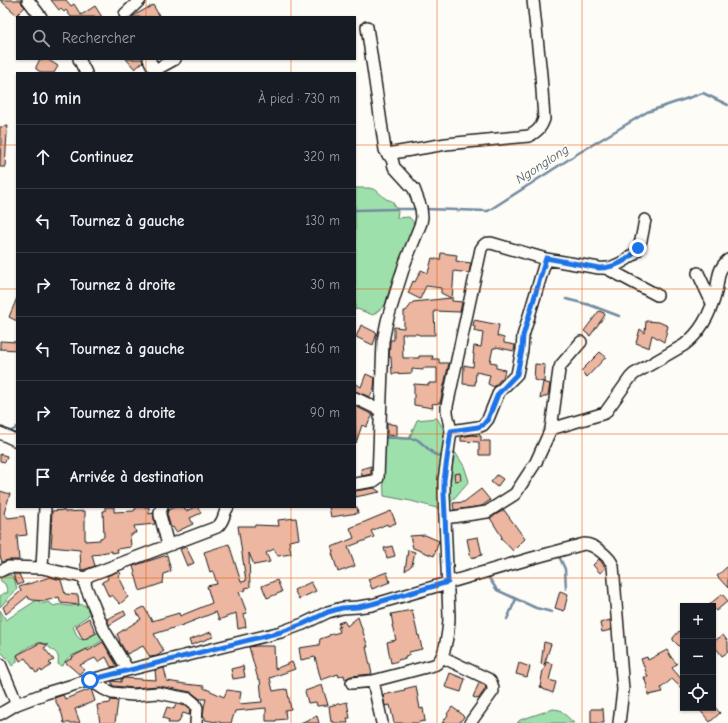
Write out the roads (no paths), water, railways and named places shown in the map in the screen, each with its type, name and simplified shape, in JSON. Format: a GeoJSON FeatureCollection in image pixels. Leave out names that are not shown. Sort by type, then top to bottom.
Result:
{"type":"FeatureCollection","features":[{"type":"Feature","properties":{"kind":"street"},"geometry":{"type":"LineString","coordinates":[[28,0],[40,16]]}},
{"type":"Feature","properties":{"kind":"street"},"geometry":{"type":"LineString","coordinates":[[124,16],[140,0]]}},
{"type":"Feature","properties":{"kind":"street"},"geometry":{"type":"LineString","coordinates":[[387,154],[446,144],[529,136],[539,129],[544,119],[533,0]]}},
{"type":"Feature","properties":{"kind":"street"},"geometry":{"type":"LineString","coordinates":[[356,484],[374,481],[378,478],[383,341],[405,263],[422,217],[421,208],[414,189],[394,167],[392,159],[385,150],[367,27]]}},
{"type":"Feature","properties":{"kind":"street"},"geometry":{"type":"LineString","coordinates":[[80,60],[86,72]]}},
{"type":"Feature","properties":{"kind":"street"},"geometry":{"type":"LineString","coordinates":[[149,60],[155,72],[173,60]]}},
{"type":"Feature","properties":{"kind":"street"},"geometry":{"type":"LineString","coordinates":[[352,683],[373,681],[434,665],[442,657],[449,625],[444,494],[444,480],[451,431],[447,406],[481,249],[486,243],[490,243],[546,258],[599,268],[612,267],[635,253],[638,248],[646,220]]}},
{"type":"Feature","properties":{"kind":"street"},"geometry":{"type":"LineString","coordinates":[[451,431],[483,425],[488,419],[498,394],[517,374],[523,336],[546,258]]}},
{"type":"Feature","properties":{"kind":"street"},"geometry":{"type":"LineString","coordinates":[[551,428],[605,413],[634,374],[684,345],[691,339],[707,317],[716,292],[720,268],[728,260]]}},
{"type":"Feature","properties":{"kind":"street"},"geometry":{"type":"LineString","coordinates":[[606,268],[657,295]]}},
{"type":"Feature","properties":{"kind":"street"},"geometry":{"type":"LineString","coordinates":[[698,273],[712,303]]}},
{"type":"Feature","properties":{"kind":"street"},"geometry":{"type":"LineString","coordinates":[[445,518],[487,512],[518,491],[536,462],[551,428],[558,370],[581,342]]}},
{"type":"Feature","properties":{"kind":"street"},"geometry":{"type":"LineString","coordinates":[[356,398],[380,410]]}},
{"type":"Feature","properties":{"kind":"street"},"geometry":{"type":"LineString","coordinates":[[0,433],[16,441]]}},
{"type":"Feature","properties":{"kind":"street"},"geometry":{"type":"LineString","coordinates":[[42,568],[45,508]]}},
{"type":"Feature","properties":{"kind":"street"},"geometry":{"type":"LineString","coordinates":[[162,508],[160,515],[168,545]]}},
{"type":"Feature","properties":{"kind":"street"},"geometry":{"type":"LineString","coordinates":[[0,571],[8,567],[42,568],[86,578],[90,575],[217,527],[221,524],[227,508]]}},
{"type":"Feature","properties":{"kind":"street"},"geometry":{"type":"LineString","coordinates":[[0,714],[17,704],[46,693],[90,680],[281,632],[303,624],[328,612],[342,608],[372,604],[584,544],[592,545],[612,561],[614,571],[623,682],[619,723]]}},
{"type":"Feature","properties":{"kind":"street"},"geometry":{"type":"LineString","coordinates":[[86,578],[86,585],[104,630],[128,670]]}},
{"type":"Feature","properties":{"kind":"street"},"geometry":{"type":"LineString","coordinates":[[442,657],[492,682],[493,690],[470,723]]}},
{"type":"Feature","properties":{"kind":"street"},"geometry":{"type":"LineString","coordinates":[[0,664],[17,704]]}},
{"type":"Feature","properties":{"kind":"street"},"geometry":{"type":"LineString","coordinates":[[90,680],[104,690],[112,693],[134,695],[158,693],[189,699],[197,708],[196,723]]}},
{"type":"Feature","properties":{"kind":"street"},"geometry":{"type":"LineString","coordinates":[[373,681],[382,723]]}},
{"type":"Feature","properties":{"kind":"waterway","name":"Ngonglong"},"geometry":{"type":"LineString","coordinates":[[425,209],[488,211],[577,154],[647,112],[703,93],[728,105]]}},
{"type":"Feature","properties":{"kind":"waterway","name":"Ngonglong"},"geometry":{"type":"LineString","coordinates":[[356,210],[418,209]]}},
{"type":"Feature","properties":{"kind":"waterway"},"geometry":{"type":"LineString","coordinates":[[566,299],[590,305],[619,316]]}},
{"type":"Feature","properties":{"kind":"waterway","name":"Ngonglong"},"geometry":{"type":"LineString","coordinates":[[7,433],[16,428]]}},
{"type":"Feature","properties":{"kind":"waterway"},"geometry":{"type":"LineString","coordinates":[[383,437],[416,439],[434,454],[444,458]]}},
{"type":"Feature","properties":{"kind":"waterway"},"geometry":{"type":"LineString","coordinates":[[558,554],[565,569],[566,589]]}},
{"type":"Feature","properties":{"kind":"waterway"},"geometry":{"type":"LineString","coordinates":[[487,575],[497,590],[536,608],[552,612]]}},
{"type":"Feature","properties":{"kind":"waterway"},"geometry":{"type":"LineString","coordinates":[[507,619],[516,599]]}}]}
